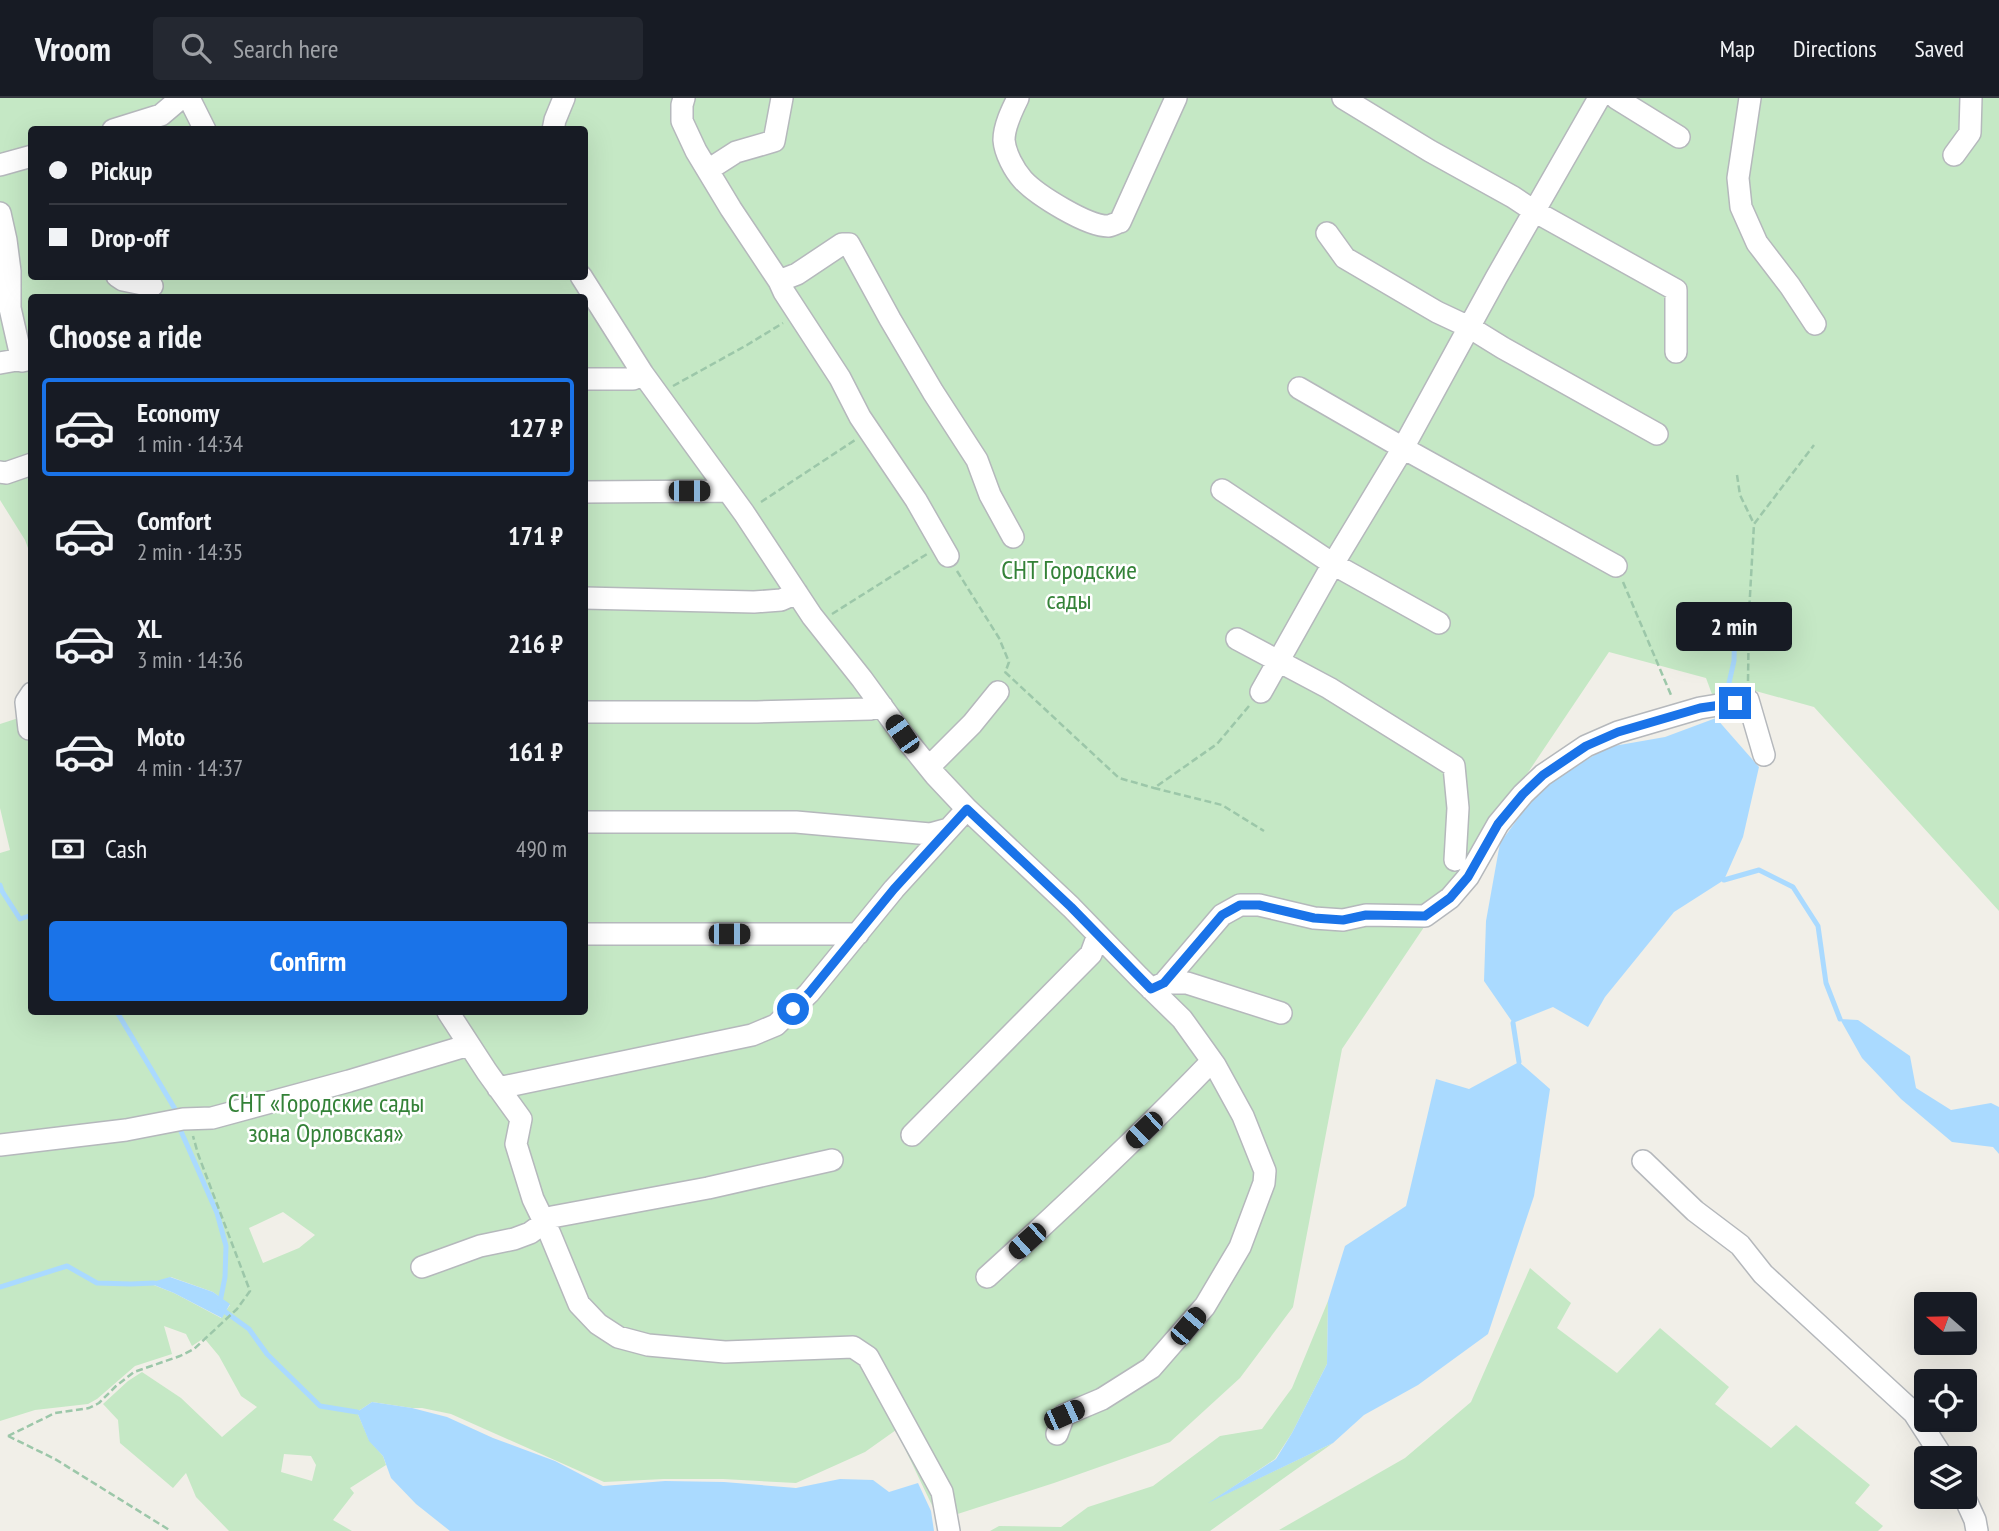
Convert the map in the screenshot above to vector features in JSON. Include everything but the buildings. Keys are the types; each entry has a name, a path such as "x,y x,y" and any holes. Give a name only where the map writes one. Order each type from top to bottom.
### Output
{"street":[{"path":"126,126 161,115 181,98"},
{"path":"189,98 203,126"},
{"path":"554,126 564,98"},
{"path":"684,98 682,121 696,151 945,550"},
{"path":"708,170 736,152 774,141 782,98"},
{"path":"1018,98 1010,114 1004,139 1009,158 1022,179 1052,202 1089,223 1110,226 1120,222 1176,98"},
{"path":"1343,98 1534,211 1676,290 1676,352"},
{"path":"1261,692 1333,564 1403,448 1599,98"},
{"path":"1616,98 1679,137"},
{"path":"1750,98 1738,178 1741,208 1757,243 1815,324"},
{"path":"1954,155 1970,133 1971,98"},
{"path":"0,165 28,157"},
{"path":"0,213 10,271 10,308 27,360 0,363"},
{"path":"1327,233 1345,258 1657,433"},
{"path":"779,281 797,274 842,244 849,244 933,392 978,460 990,495 1013,537"},
{"path":"123,280 153,287"},
{"path":"584,280 643,374 744,513 817,623 929,768 967,809 1098,935 1158,986 1212,1061 1243,1116 1265,1171 1264,1183 1240,1247 1205,1306 1151,1368 1101,1399 1064,1415 1057,1434"},
{"path":"588,379 633,379 643,374"},
{"path":"1299,388 1616,566"},
{"path":"0,472 28,465"},
{"path":"1222,490 1333,564 1439,623"},
{"path":"588,492 727,491"},
{"path":"588,598 754,602 781,600 797,593"},
{"path":"1237,639 1329,688 1454,766 1458,808 1455,860"},
{"path":"929,768 999,692"},
{"path":"28,699 28,720"},
{"path":"1158,986 1222,915 1240,905 1259,905 1314,918 1343,920 1366,915 1425,916 1450,898 1468,877 1498,824 1523,794 1543,775 1586,746 1618,732 1700,708 1748,700 1764,755"},
{"path":"588,712 757,712 870,709 882,706"},
{"path":"498,1088 752,1035 776,1025 809,993 967,809"},
{"path":"588,822 796,822 930,834 948,829"},
{"path":"588,934 858,934"},
{"path":"912,1135 1091,954 1098,935"},
{"path":"1158,986 1187,983 1281,1013"},
{"path":"450,1015 521,1119 516,1144 533,1199 579,1304 598,1324 618,1337 648,1345 725,1352 853,1347 868,1357 942,1492 949,1531"},
{"path":"0,1144 212,1118 469,1045"},
{"path":"987,1277 1176,1100 1212,1061"},
{"path":"422,1267 480,1246 530,1233 552,1217 708,1188 832,1160"},
{"path":"1643,1161 1695,1211 1740,1245 1763,1274 1914,1413 1935,1446"},
{"path":"1970,1509 1977,1531"}],"path":[{"path":"657,393 747,345 798,314"},
{"path":"744,513 869,431"},
{"path":"1755,524 1814,445"},
{"path":"1737,475 1741,495 1755,524 1749,613 1748,700"},
{"path":"817,623 945,550 999,638 1009,662 999,692"},
{"path":"1616,566 1679,715"},
{"path":"1005,671 1119,778 1222,805 1264,831"},
{"path":"1154,788 1217,744 1261,692"},
{"path":"171,1531 55,1459 8,1436 55,1413 89,1408 99,1403 134,1371 194,1349 237,1309 250,1291 198,1154 188,1119"}],"green space":[{"name":"СНТ Городские сады","path":"0,98 1999,98 1999,911 1814,707 1734,685 1732,697 1713,697 1706,678 1609,652 1342,1049 1293,1307 1240,1378 1170,1442 939,1520 896,1430 865,1452 796,1483 723,1479 604,1482 451,1414 372,1402 357,1412 369,1440 383,1456 386,1465 350,1488 354,1493 333,1520 352,1531 229,1531 196,1497 186,1473 173,1488 120,1443 118,1420 103,1404 142,1372 181,1398 222,1437 257,1407 241,1396 219,1356 204,1338 192,1346 186,1334 164,1326 172,1354 135,1366 97,1399 88,1404 35,1410 0,1421 0,853 10,850 0,808 0,724 28,715 28,1015 588,1015 588,294 28,294 28,548 0,500","holes":["283,1212 315,1235 299,1248 263,1263 249,1228","171,1277 213,1292 230,1305 221,1318 151,1284","284,1454 311,1456 316,1465 312,1481 281,1472"]},
{"path":"1530,1268 1571,1303 1557,1328 1617,1373 1660,1328 1729,1387 1715,1404 1771,1448 1796,1425 1870,1485 1855,1503 1883,1526 1878,1531 1279,1530 1405,1458 1471,1402"},
{"path":"1328,1301 1327,1364 1292,1433 1275,1459 1215,1499 1333,1443 1210,1531 990,1531 999,1526 1061,1527 1088,1507 1153,1486 1220,1436 1262,1429 1292,1388"}],"water":[{"path":"1716,718 1759,767 1743,837 1724,880 1674,912 1605,997 1588,1027 1553,1007 1513,1023 1484,981 1486,921 1500,843 1541,787 1608,747 1665,737"},
{"path":"1840,1019 1858,1020 1910,1056 1916,1088 1951,1110 1991,1103 1999,1107 1999,1154 1993,1147 1952,1142 1901,1099 1862,1058"},
{"path":"1519,1062 1550,1089 1534,1196 1488,1334 1418,1385 1364,1415 1333,1443 1208,1503 1276,1459 1292,1433 1327,1364 1328,1301 1345,1246 1406,1206 1436,1079 1469,1089"},
{"path":"170,1277 213,1292 230,1304 222,1318 149,1283"},
{"path":"372,1402 447,1417 555,1461 603,1486 665,1481 724,1482 796,1488 840,1479 873,1480 889,1492 918,1483 931,1511 934,1531 450,1531 416,1504 391,1478 383,1456 369,1441 357,1412"}],"waterway":[{"path":"1726,696 1734,661 1735,609"},
{"path":"1724,880 1759,870 1793,887 1818,926 1826,983 1840,1019"},
{"path":"0,885 20,919 28,916"},
{"path":"119,1015 178,1114"},
{"path":"1513,1023 1519,1062"},
{"path":"181,1125 180,1129 217,1213 226,1246 225,1277 220,1302"},
{"path":"0,1287 67,1266 97,1283 154,1283"},
{"path":"220,1308 249,1329 267,1354 320,1406 357,1412"}],"route":[{"path":"793,1009 894,889 967,809 1071,907 1151,989 1164,983 1222,915 1240,905 1259,905 1314,918 1343,920 1366,915 1425,916 1450,898 1468,877 1498,824 1543,775 1586,746 1618,732 1700,708 1735,703"}],"park label":[{"name":"СНТ «Городские сады зона Орловская»","path":"326,1117"}]}
